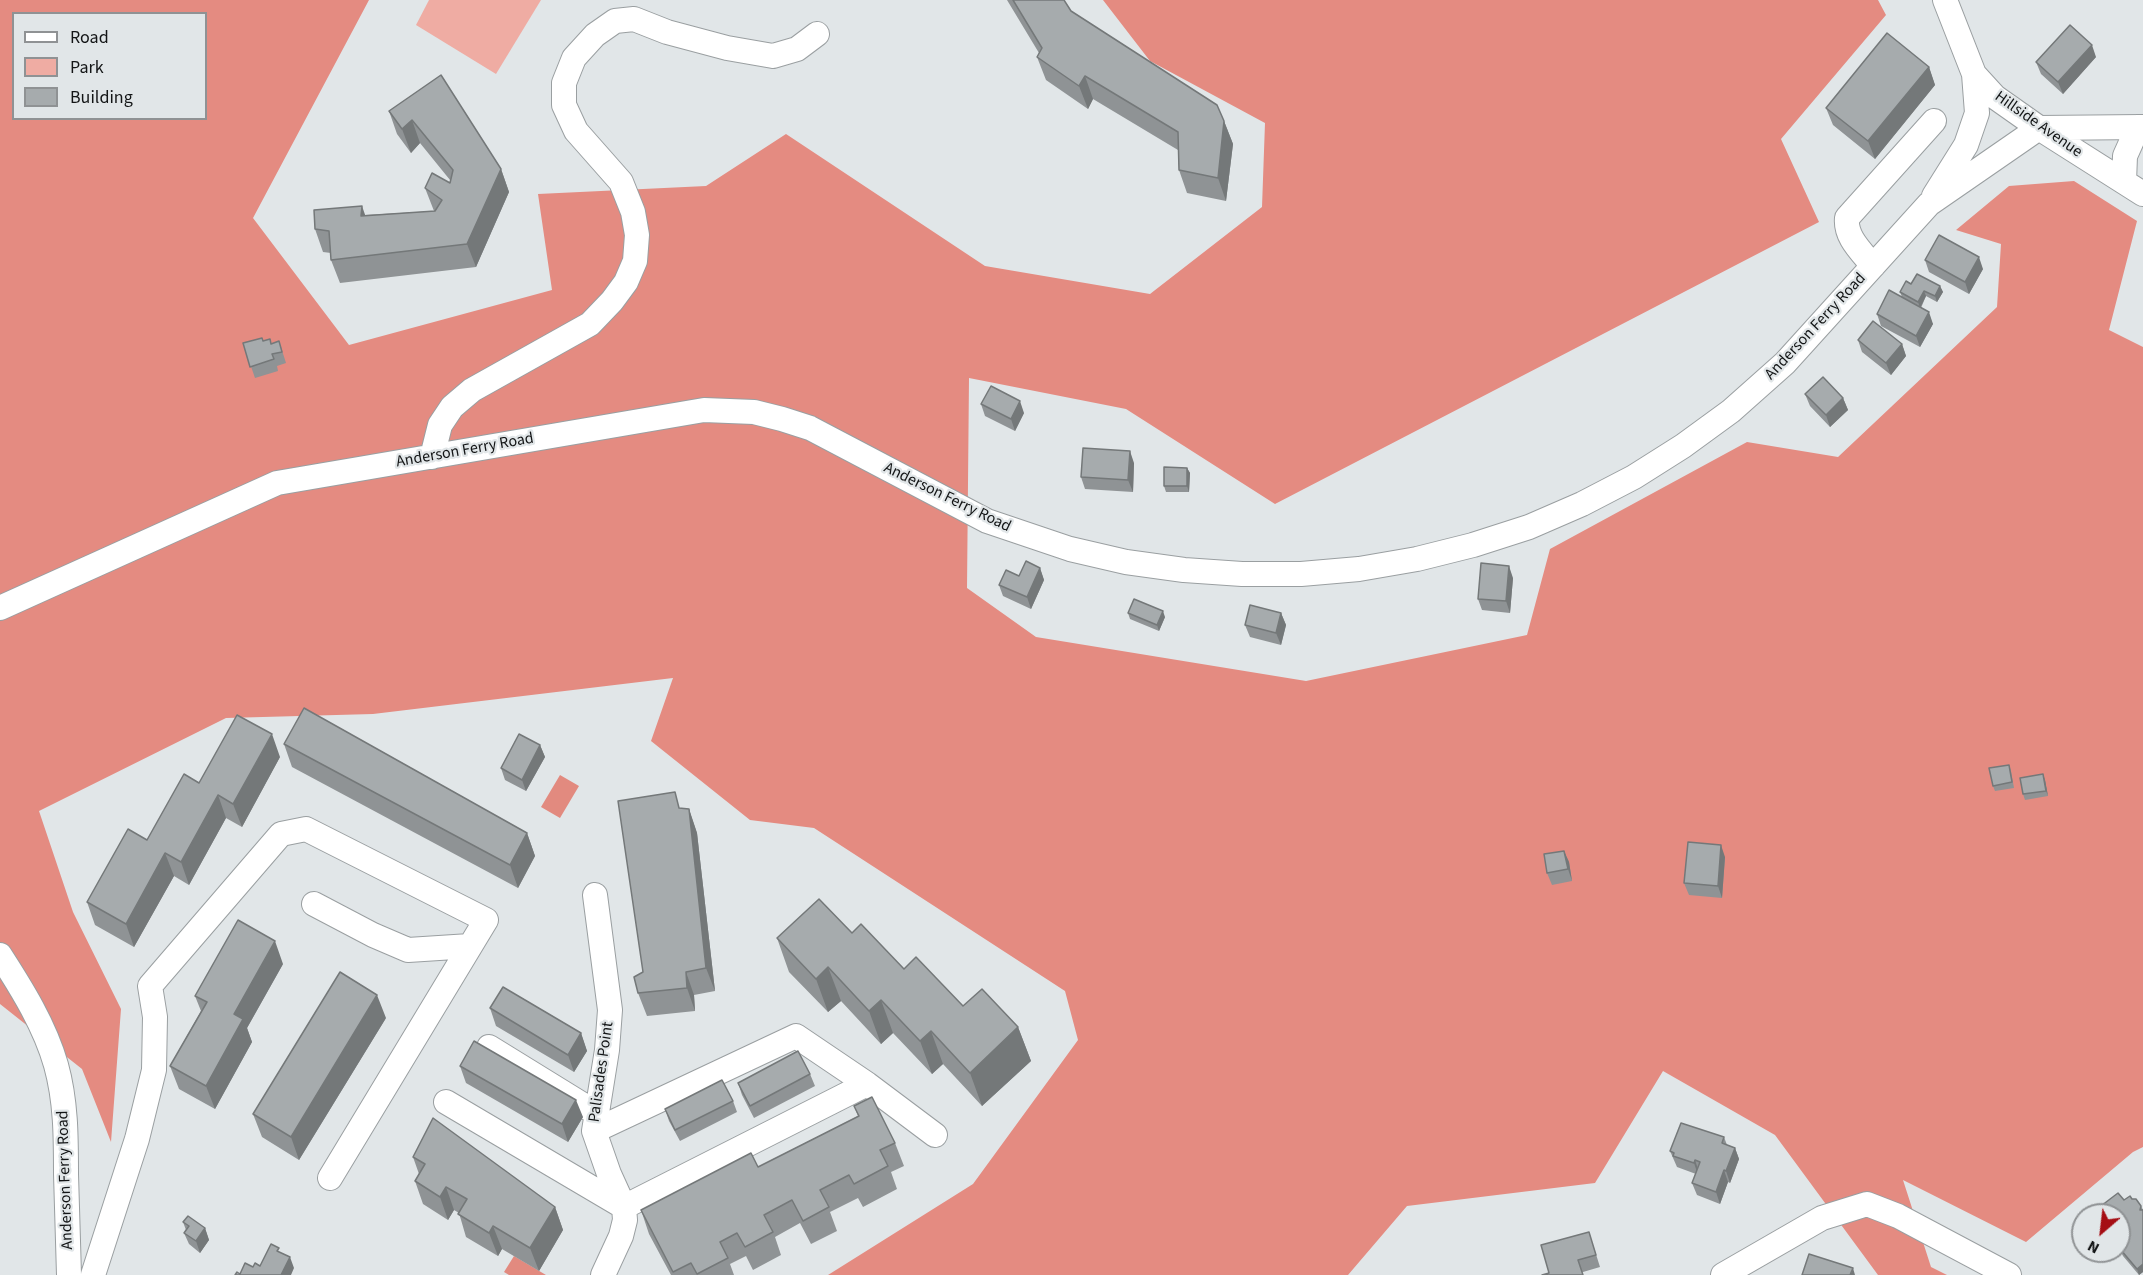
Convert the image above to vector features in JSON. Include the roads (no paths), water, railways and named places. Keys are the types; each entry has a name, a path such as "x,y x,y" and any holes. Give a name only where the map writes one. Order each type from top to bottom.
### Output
{"street":[{"name":"Hillside Avenue","path":"1945,0 1974,74 1995,97 2039,128 2134,188"},
{"path":"432,456 440,425 452,407 472,390 590,324 626,282 635,261 637,236 633,212 621,182 606,162 576,131 564,105 564,82 574,58 594,35 615,21 634,19 667,32 727,48 773,56 797,49 816,34"},
{"path":"1929,204 1966,145 1977,113 1974,74"},
{"path":"1873,266 1852,240 1846,227 1847,218 1934,121"},
{"path":"2039,128 2140,128 2125,156 2134,188"},
{"name":"Anderson Ferry Road","path":"0,608 277,483 704,410 753,412 782,418 810,428 987,521 1070,549 1126,562 1184,570 1242,574 1301,574 1359,569 1416,559 1473,545 1529,527 1582,504 1634,477 1683,446 1731,411 1785,363 1929,204 2039,128"},
{"path":"93,1275 137,1138 154,1070 155,1017 150,986 281,834 306,829 486,920 330,1178"},
{"name":"Palisades Point","path":"595,895 610,1010 607,1050 595,1122 609,1174 624,1207"},
{"path":"314,904 373,935 408,950 470,946"},
{"name":"Anderson Ferry Road","path":"0,955 22,990 45,1035 56,1064 67,1140 69,1275"},
{"path":"489,1047 595,1122 796,1036 867,1084 935,1135"},
{"path":"624,1207 867,1084"},
{"path":"446,1102 624,1207"},
{"path":"1723,1275 1822,1218 1866,1204 1898,1216 2009,1275"},
{"path":"603,1275 621,1236 625,1220 624,1207"}]}
